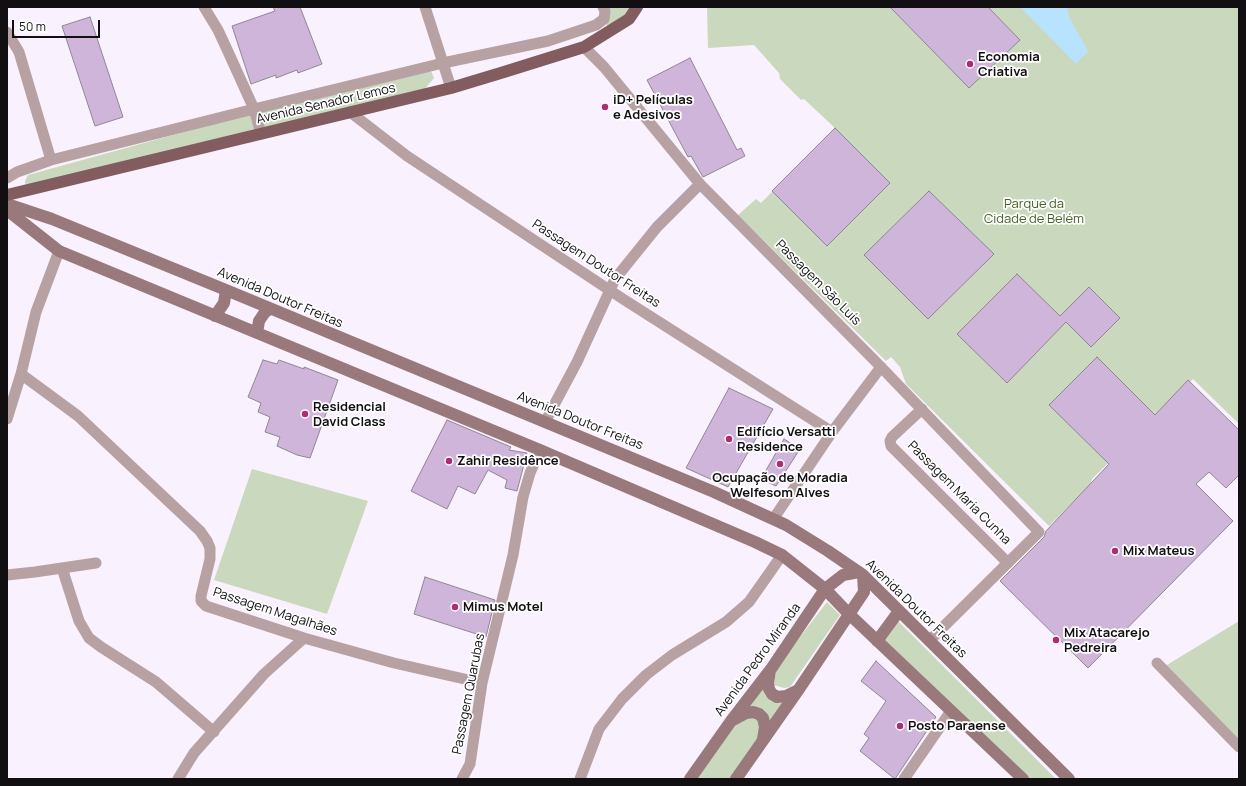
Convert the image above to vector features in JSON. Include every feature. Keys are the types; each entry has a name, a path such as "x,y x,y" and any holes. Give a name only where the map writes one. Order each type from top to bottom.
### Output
{"main road":[{"name":"Avenida Senador Lemos","path":"7,195 451,88 584,46 629,19 637,7"},
{"name":"Avenida Doutor Freitas","path":"7,204 52,219 226,290 774,518 828,551 861,574 1069,779"},
{"path":"7,210 59,251 540,450 782,555 825,589 877,641 1023,779"},
{"path":"215,316 224,304 226,290"},
{"path":"257,333 259,321 265,312 270,309"},
{"path":"736,779 864,592 861,574"},
{"name":"Avenida Pedro Miranda","path":"690,779 731,721 771,669 825,589 843,575 861,574"},
{"path":"877,641 899,611"},
{"path":"771,669 768,682 769,689 772,694 777,696 786,696 799,689"},
{"path":"731,721 746,713 753,712 759,714 763,718 765,726 762,743"}],"street":[{"path":"204,7 218,30 254,109 261,134"},
{"path":"424,7 451,88"},
{"name":"Avenida Senador Lemos","path":"7,178 17,172 51,160 443,63 548,41 596,25 604,19 605,11 603,7"},
{"path":"7,32 19,52 51,160"},
{"name":"Passagem São Luís","path":"584,46 700,184 881,367 1040,532 1008,563"},
{"name":"Passagem Doutor Freitas","path":"350,112 407,156 610,290 832,432"},
{"path":"546,422 577,362 616,279 657,227 700,184"},
{"path":"7,420 21,374 36,312 59,251"},
{"path":"774,518 832,432 881,367"},
{"name":"Passagem Magalhães","path":"21,374 78,416 200,531 208,541 210,548 210,559 201,596 201,601 206,606 304,638 394,663 482,683"},
{"name":"Passagem Maria Cunha","path":"922,409 892,437 890,441 892,446 1008,563"},
{"name":"Passagem Quarubas","path":"462,779 470,764 482,683 513,555 523,497 530,473 540,450"},
{"path":"580,779 600,729 622,699 646,675 672,655 726,622 749,602 782,555"},
{"path":"7,575 96,563"},
{"path":"929,641 1008,563"},
{"path":"62,568 79,620 89,638 156,682 214,732"},
{"path":"178,779 194,753 264,674 304,638"},
{"path":"1157,663 1239,747"},
{"path":"904,779 951,711"}],"green space":[{"path":"603,7 637,7 610,32 604,19"},
{"name":"Parque da Cidade de Belém","path":"707,7 1239,7 1239,424 1193,379 1092,479 1090,485 1049,526 906,384 900,367 891,357 886,361 738,215 756,199 761,203 835,128 804,99 801,100 780,79 779,73 754,45 708,48"},
{"path":"431,71 434,78 424,90 26,187 25,181 28,175 231,119"},
{"path":"252,469 368,501 327,614 214,580"},
{"path":"827,602 840,615 790,687 784,688 774,685 776,668"},
{"path":"898,621 1056,779 1028,779 881,640"},
{"path":"1239,621 1239,745 1162,668"},
{"path":"765,680 765,689 788,699 768,727 745,710"},
{"path":"746,717 754,717 759,720 760,735 731,779 697,779 736,723"}],"water":[{"path":"1020,7 1067,7 1069,17 1088,51 1076,64"}],"building":[{"path":"273,7 300,7 322,64 298,73 297,70 276,78 276,75 251,84 232,26 275,11"},
{"name":"Economia Criativa","path":"890,7 988,7 1020,40 969,88"},
{"path":"90,17 123,117 95,126 62,26"},
{"path":"690,58 737,150 741,148 745,156 703,177 691,156 688,157 647,80"},
{"path":"835,128 890,183 827,246 772,191"},
{"path":"929,191 994,254 928,319 864,255"},
{"path":"1017,274 1060,316 1089,287 1120,318 1091,347 1066,322 1007,383 957,334"},
{"name":"Mix Mateus","path":"1097,357 1155,415 1188,380 1239,430 1239,475 1226,488 1209,472 1196,484 1233,521 1088,668 1000,581 1044,537 1046,531 1109,464 1049,405"},
{"path":"263,360 277,364 279,360 304,369 304,367 338,380 310,458 297,455 277,446 280,437 265,432 270,417 258,412 261,403 248,397"},
{"name":"Edifício Versatti Residence","path":"729,388 773,409 728,487 686,468"},
{"name":"Zahir Residênce","path":"447,420 511,447 509,450 527,453 517,491 505,488 507,480 488,470 475,494 458,486 447,509 411,491"},
{"name":"Ocupação de Moradia Welfesom Alves","path":"784,439 800,449 776,486 761,479"},
{"name":"Mimus Motel","path":"425,577 495,600 486,637 414,614"},
{"name":"Posto Paraense","path":"876,661 936,717 895,779 860,751 869,738 864,734 886,701 861,681"}],"place":[{"name":"Economia Criativa","path":"970,64"},
{"name":"iD+ Películas e Adesivos","path":"605,107"},
{"name":"Residencial David Class","path":"305,414"},
{"name":"Edifício Versatti Residence","path":"729,439"},
{"name":"Zahir Residênce","path":"449,461"},
{"name":"Ocupação de Moradia Welfesom Alves","path":"780,464"},
{"name":"Mix Mateus","path":"1115,551"},
{"name":"Mimus Motel","path":"455,607"},
{"name":"Mix Atacarejo Pedreira","path":"1056,640"},
{"name":"Posto Paraense","path":"900,726"}]}
